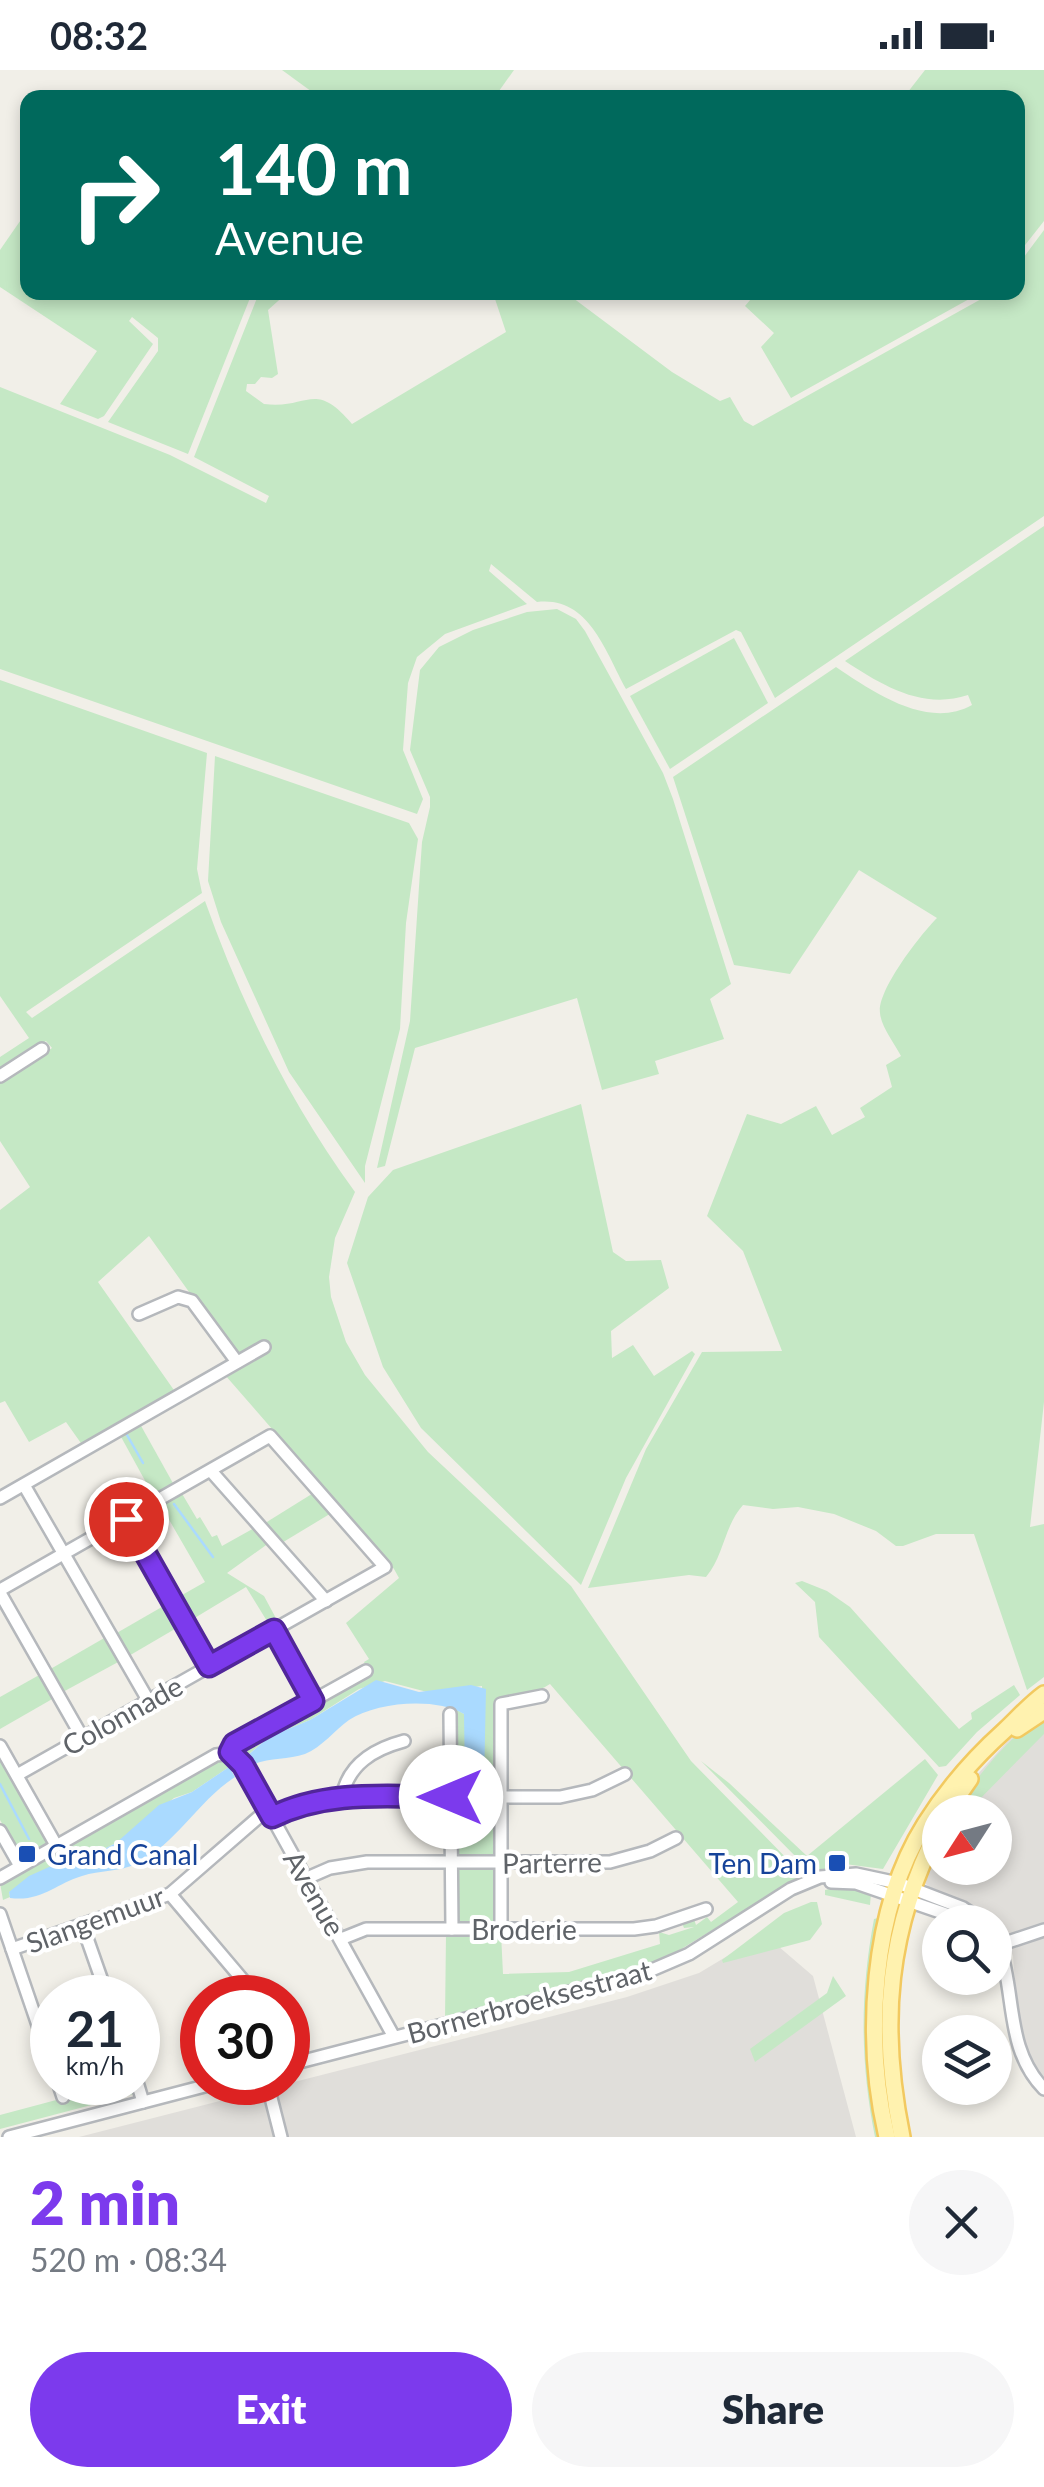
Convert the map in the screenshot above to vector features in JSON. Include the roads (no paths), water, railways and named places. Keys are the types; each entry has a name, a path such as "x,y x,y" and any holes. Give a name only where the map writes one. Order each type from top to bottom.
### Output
{"main road":[{"path":"887,2137 874,2035 877,1987 918,1835 972,1761 1044,1694"},
{"path":"960,1795 994,1749 1044,1711"},
{"path":"902,2137 890,2068 888,2021 903,1892 922,1858"}],"street":[{"path":"0,1076 42,1050"},
{"path":"139,1314 185,1297 237,1362"},
{"path":"0,1498 264,1347"},
{"name":"Colonnade","path":"16,1775 385,1567 270,1436 211,1471"},
{"path":"82,1737 0,1591 63,1552 211,1471 326,1601"},
{"path":"24,1485 148,1700"},
{"path":"126,1519 209,1666"},
{"path":"274,1630 313,1701"},
{"path":"0,1878 210,1758 230,1752 234,1744 366,1671"},
{"path":"501,1929 501,1704 542,1696"},
{"path":"450,1714 452,1929"},
{"path":"342,1796 344,1783 356,1766 382,1747 404,1742"},
{"path":"0,1746 56,1845"},
{"name":"Avenue","path":"230,1752 237,1756 270,1813 394,2037"},
{"path":"270,1813 342,1796 560,1797 592,1790 625,1774"},
{"name":"Slangemuur","path":"12,1949 170,1894 270,1813"},
{"path":"0,1831 20,1866"},
{"name":"Parterre","path":"306,1878 330,1868 367,1862 610,1862 650,1851 676,1838"},
{"name":"Bornerbroeksestraat","path":"310,2059 647,1972 688,1954 791,1889 820,1877 856,1874 903,1892"},
{"path":"903,1892 932,1905"},
{"path":"903,1892 953,1905"},
{"path":"170,1894 239,1975"},
{"name":"Broderie","path":"342,1939 366,1929 634,1929 656,1926 706,1908"},
{"path":"0,1914 30,2002"},
{"path":"82,1924 100,1975"},
{"path":"1012,1938 1044,1930"},
{"path":"1010,1995 1016,2043 1024,2064 1044,2090"},
{"path":"9,2137 132,2105"},
{"path":"274,2105 282,2137"}],"water":[{"path":"376,1680 419,1692 471,1685 486,1689 484,1785 468,1785 465,1780 464,1714 438,1705 406,1704 375,1709 349,1720 305,1754 252,1765 247,1756 269,1737 310,1720"},
{"path":"229,1767 235,1777 150,1856 130,1867 72,1879 40,1895 10,1898 9,1892 29,1876 85,1851 116,1843 159,1805 192,1792"}],"waterway":[{"path":"127,1435 143,1463"},
{"path":"174,1504 213,1557"},
{"path":"0,1784 29,1839"}],"place":[{"name":"Grand Canal","path":"27,1854"},
{"name":"Ten Dam","path":"837,1863"}]}
